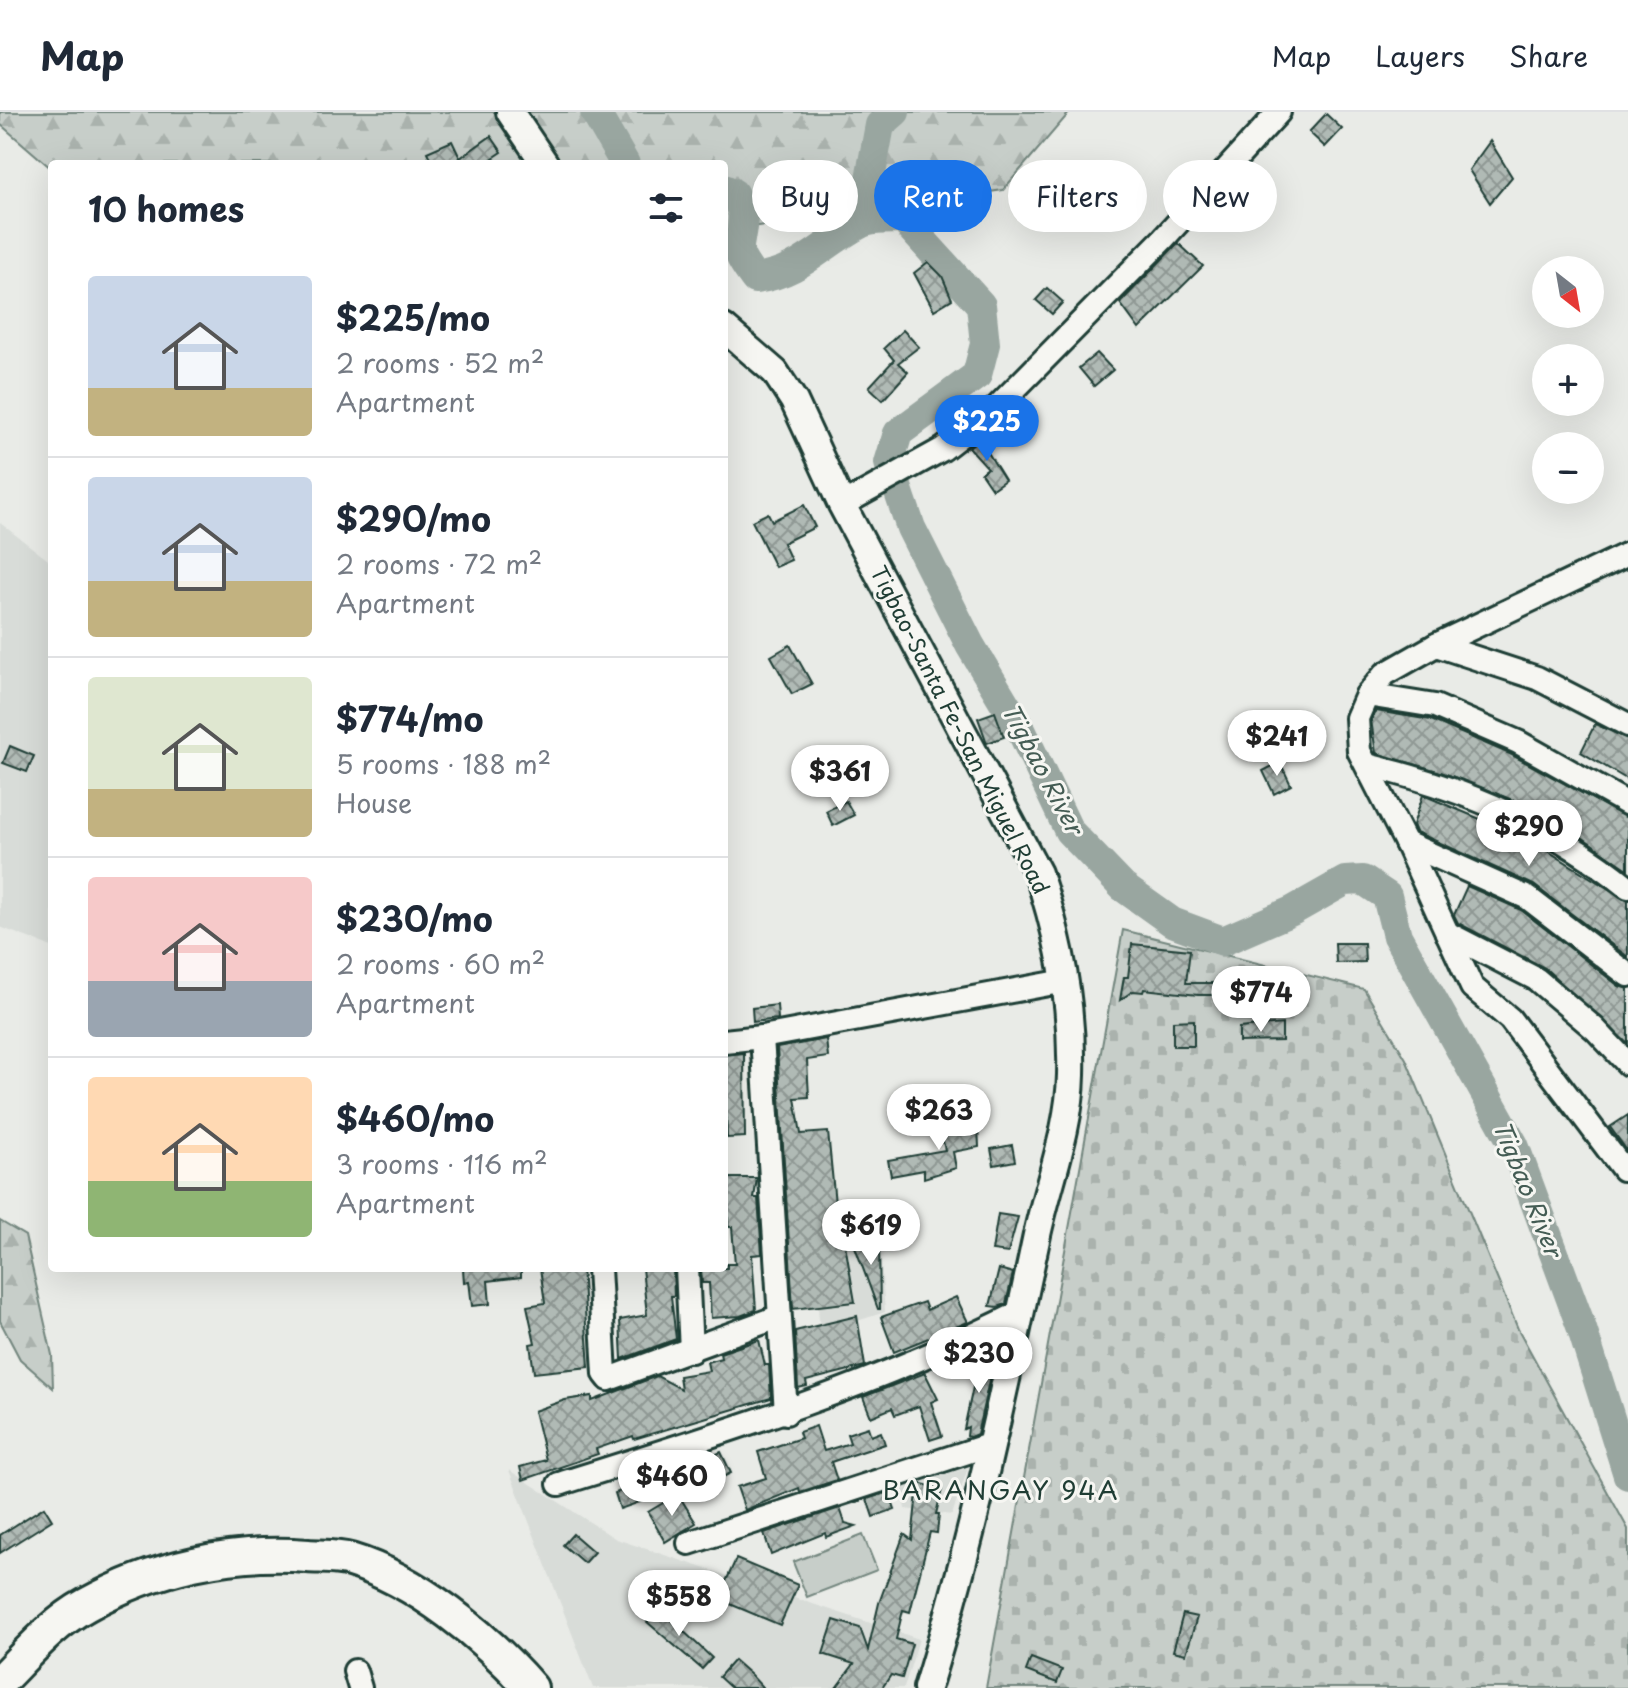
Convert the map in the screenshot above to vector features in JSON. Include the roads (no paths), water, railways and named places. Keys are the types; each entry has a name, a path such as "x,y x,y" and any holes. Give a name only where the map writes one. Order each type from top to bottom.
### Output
{"highway":[{"path":"0,1681 41,1639 84,1605 166,1571 258,1553 349,1560 391,1580 478,1633 531,1688"}],"main road":[{"path":"510,112 542,160"},
{"name":"Tigbao-Santa Fe-San Miguel Road","path":"728,331 775,372 851,500 1038,873 1057,930 1065,981 1071,1077 1021,1312 927,1688"}],"street":[{"path":"851,500 943,449 995,409 1091,313 1279,112"},
{"path":"1628,554 1436,645 1385,674 1367,695 1357,718 1359,751 1406,843 1472,987 1510,1019 1623,1169 1628,1168"},
{"path":"1436,645 1537,678 1628,725"},
{"path":"1367,695 1435,706 1518,742 1628,804"},
{"path":"1367,765 1427,779 1507,814 1565,842 1628,887"},
{"path":"1406,843 1528,898 1628,975"},
{"path":"1447,933 1536,979 1595,1029 1628,1064"},
{"path":"728,1041 1065,981"},
{"path":"762,1037 786,1413"},
{"path":"599,1272 606,1377 613,1380 778,1317"},
{"path":"687,1272 691,1351"},
{"path":"559,1484 786,1413 975,1335 1021,1312"},
{"path":"689,1543 989,1445"}],"waterway":[{"name":"Tigbao River","path":"595,112 623,160"},
{"path":"862,222 880,125 895,112"},
{"name":"Tigbao River","path":"728,191 733,193 742,211 739,249 742,260 755,279 798,265 864,222 903,219 981,305 985,344 977,375 898,433 889,463 911,528 970,645 1022,732 1069,831 1123,887 1172,922 1223,941 1292,911 1345,881 1363,880 1387,896 1397,936 1514,1145 1581,1326 1628,1475"}],"district":[{"name":"BARANGAY 94A","path":"1001,1491"}]}
